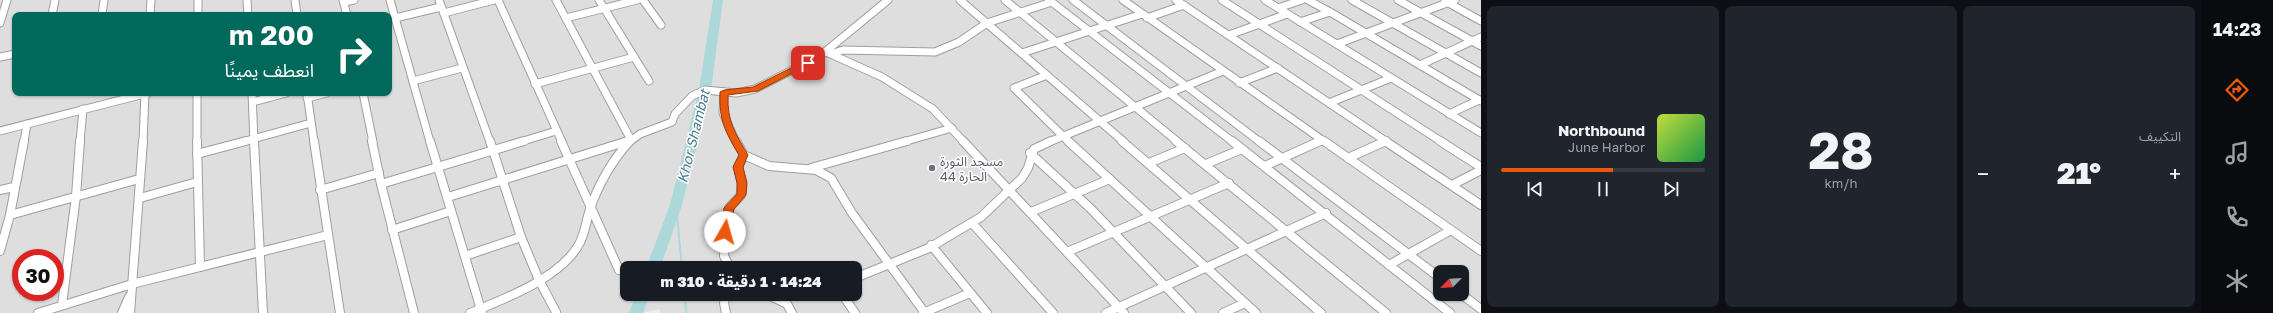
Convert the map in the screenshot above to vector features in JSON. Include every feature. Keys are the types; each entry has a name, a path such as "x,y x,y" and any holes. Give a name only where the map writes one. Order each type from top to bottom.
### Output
{"street":[{"path":"1,19 7,0"},
{"path":"53,12 55,0"},
{"path":"102,12 104,0"},
{"path":"150,12 151,0"},
{"path":"198,0 198,12"},
{"path":"247,0 248,12"},
{"path":"295,0 297,12"},
{"path":"346,12 344,1 354,0"},
{"path":"390,0 481,311"},
{"path":"395,18 441,7 494,0"},
{"path":"498,0 619,270"},
{"path":"556,0 631,140"},
{"path":"598,0 649,81"},
{"path":"566,18 637,0"},
{"path":"643,0 661,25"},
{"path":"828,53 888,0"},
{"path":"960,0 1321,313"},
{"path":"1005,0 1386,313"},
{"path":"1123,0 1481,251"},
{"path":"1176,0 1481,205"},
{"path":"1222,0 1481,169 1452,185"},
{"path":"1265,0 1481,134"},
{"path":"1278,8 1302,0"},
{"path":"1308,0 1480,101"},
{"path":"1352,0 1481,73"},
{"path":"1398,0 1481,46"},
{"path":"1337,44 1420,12 1444,1 1455,0"},
{"path":"448,197 631,140 646,130 672,122 675,114 692,96 705,90 724,92 755,89 828,53 843,50 935,52 959,42 986,23 1053,3 1074,1 1284,158 1433,273"},
{"path":"1444,1 1481,21"},
{"path":"1053,3 1168,93 1326,213 1388,265 1450,313"},
{"path":"1022,53 1089,31 1184,5"},
{"path":"441,7 492,151 504,180 521,237 539,280 556,312"},
{"path":"1300,22 1330,12"},
{"path":"1229,36 1287,14"},
{"path":"1420,65 1481,37"},
{"path":"828,53 882,77 933,109 1031,212 1121,310"},
{"path":"0,57 12,55"},
{"path":"535,84 634,57"},
{"path":"413,81 462,68"},
{"path":"1239,82 1278,68"},
{"path":"862,275 890,264 974,224 1009,190 1027,169 1030,153 1037,147 1099,120 1223,71"},
{"path":"1047,75 1014,88 1062,136 1110,178 1256,313"},
{"path":"1329,102 1391,78"},
{"path":"724,92 723,113 731,133 744,155 770,166 808,169 824,173 831,178 852,213 924,313 970,293"},
{"path":"0,131 134,96"},
{"path":"130,313 140,198 139,179 146,96"},
{"path":"197,96 197,182 200,267"},
{"path":"307,96 320,190 340,313"},
{"path":"364,96 381,184 414,313"},
{"path":"253,97 263,313"},
{"path":"1450,114 1480,101"},
{"path":"62,305 76,196 83,109"},
{"path":"197,154 310,123"},
{"path":"0,250 10,215 14,187 27,124"},
{"path":"808,169 952,128"},
{"path":"381,184 556,131"},
{"path":"470,313 481,311 539,280 568,260 578,246 590,206 612,167 631,140"},
{"path":"1265,166 1322,140"},
{"path":"1348,158 1386,141"},
{"path":"1149,163 1185,148"},
{"path":"1206,164 1242,148"},
{"path":"1030,153 1090,208 1112,233 1191,313"},
{"path":"726,261 724,256 726,220 729,208 741,195 742,183 738,167 744,155"},
{"path":"320,190 379,173"},
{"path":"1031,212 1110,178"},
{"path":"10,215 139,179"},
{"path":"140,198 197,182"},
{"path":"1067,252 1229,183"},
{"path":"0,190 14,187"},
{"path":"392,230 451,211"},
{"path":"1106,313 1121,310 1164,287 1326,213"},
{"path":"974,224 1053,313"},
{"path":"1388,265 1451,230"},
{"path":"38,313 200,267 261,253 328,235"},
{"path":"465,256 521,237"},
{"path":"931,245 987,313"},
{"path":"122,313 132,287"},
{"path":"1469,300 1481,309"},
{"path":"724,301 726,313"},
{"path":"781,301 787,304 792,313"},
{"path":"847,301 855,313"},
{"path":"1223,313 1245,303"}],"shaded area":[{"path":"0,0 1481,0 1481,313 661,313 659,309 642,313 0,313"}],"waterway":[{"name":"Khor Shambat","path":"656,261 676,205 705,90 718,0"},
{"path":"676,205 681,261"},
{"name":"Khor Shambat","path":"636,313 640,301"},
{"path":"685,301 686,313"}],"place":[{"name":"مسجد الثورة الحارة 44","path":"932,168"}],"route":[{"path":"725,232 727,212 741,195 742,183 738,173 738,167 744,155 731,133 723,113 724,92 736,93 755,89 808,63"}]}
